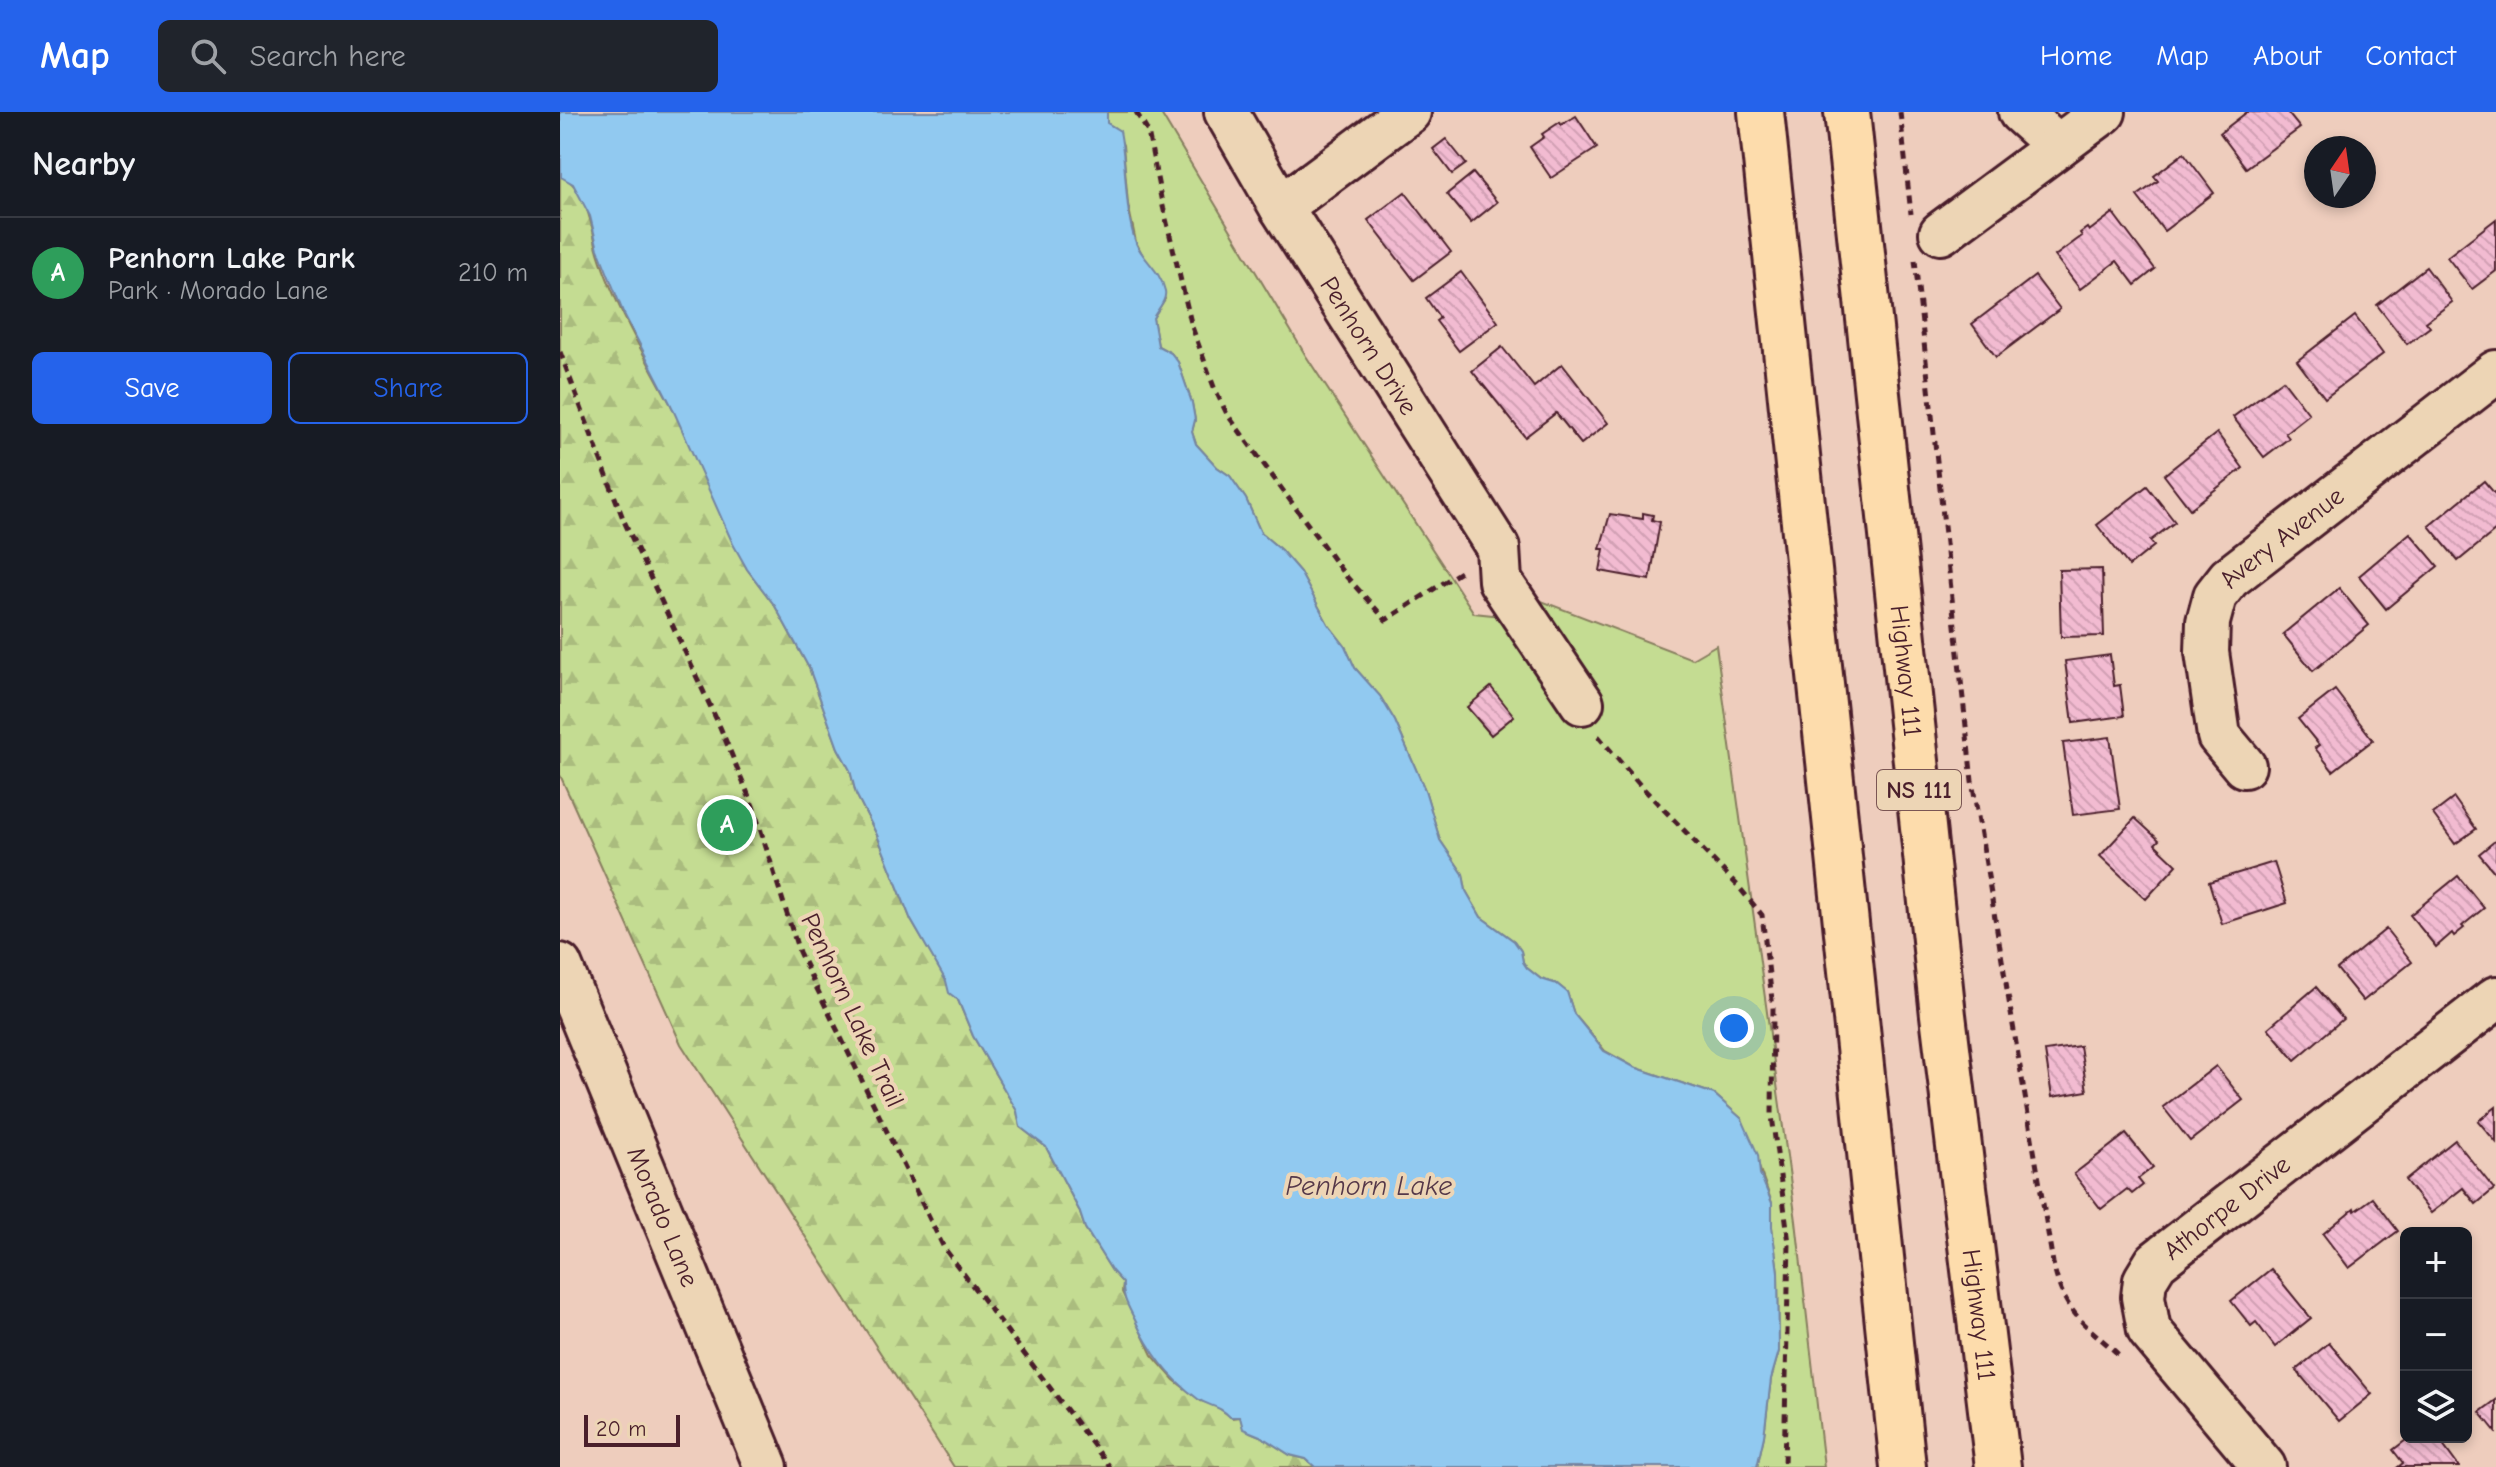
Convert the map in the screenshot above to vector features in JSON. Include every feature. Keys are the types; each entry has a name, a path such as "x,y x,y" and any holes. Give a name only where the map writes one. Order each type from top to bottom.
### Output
{"highway":[{"path":"1761,112 1903,1467"},
{"name":"Highway 111","path":"1847,112 1943,1015 1998,1467"}],"street":[{"name":"Penhorn Drive","path":"1226,112 1582,703"},
{"path":"1281,207 1409,112"},
{"path":"2020,112 2058,146"},
{"path":"1922,233 2058,146 2104,112"},
{"name":"Avery Avenue","path":"2244,766 2219,736 2207,652 2208,622 2215,596 2229,578 2496,372"},
{"name":"Morado Lane","path":"560,965 766,1467"},
{"name":"Athorpe Drive","path":"2264,1467 2149,1330 2143,1297 2145,1280 2156,1262 2496,998"}],"path":[{"path":"1136,112 1148,132 1192,327 1214,387 1227,414 1344,574 1386,620 1499,564"},
{"path":"1900,112 1922,233 1972,781 2059,1290 2070,1310 2138,1372 2165,1350"},
{"name":"Penhorn Lake Trail","path":"560,352 624,521 720,727 753,806 799,952 944,1248 1110,1467"},
{"path":"1582,703 1597,734 1640,785 1762,915 1773,1008 1772,1116 1789,1243 1784,1467"}],"green space":[{"path":"1107,112 1160,112 1306,356 1474,613 1502,616 1539,600 1692,659 1716,645 1796,1221 1824,1467 1757,1467 1771,1379 1779,1351 1778,1272 1772,1203 1742,1119 1714,1094 1634,1067 1605,1051 1574,1014 1567,992 1527,968 1514,941 1481,917 1466,891 1463,874 1440,840 1425,790 1395,721 1380,696 1355,668 1300,572 1261,533 1246,499 1230,476 1196,444 1192,432 1195,420 1192,403 1178,362 1171,353 1158,346 1153,318 1165,299 1136,242 1128,204 1123,145 1115,128 1107,123"},
{"path":"560,173 581,197 610,285 679,419 728,532 747,569 775,606 809,668 838,748 850,770 856,794 877,835 911,920 1017,1111 1020,1127 1046,1147 1079,1210 1085,1228 1123,1283 1122,1292 1152,1355 1174,1380 1201,1401 1215,1405 1232,1418 1240,1417 1250,1432 1290,1455 1306,1459 1315,1467 954,1467 681,1044 560,775"}],"water":[{"name":"Penhorn Lake","path":"560,112 1107,112 1107,123 1120,131 1129,217 1136,243 1160,277 1165,291 1153,318 1158,346 1171,353 1178,362 1192,403 1195,420 1192,432 1196,444 1230,476 1246,499 1261,533 1300,572 1355,668 1380,696 1395,721 1425,790 1440,840 1463,874 1466,891 1481,917 1514,941 1527,968 1567,992 1574,1014 1604,1051 1634,1067 1714,1094 1742,1119 1758,1155 1760,1174 1772,1203 1778,1272 1779,1351 1771,1379 1757,1467 1315,1467 1306,1459 1290,1455 1243,1429 1240,1417 1230,1417 1198,1399 1169,1373 1140,1330 1126,1301 1123,1283 1085,1228 1079,1210 1046,1147 1020,1127 1017,1111 911,920 877,835 856,794 850,770 838,748 809,668 775,606 747,569 733,544 671,405 623,312 598,249 590,216 573,184 561,177"}],"building":[{"path":"2247,112 2287,112 2300,128 2246,168 2220,133"},
{"path":"1576,116 1597,148 1551,178 1530,147 1544,137 1542,134"},
{"path":"1446,139 1466,164 1452,174 1433,149"},
{"path":"2184,153 2214,193 2164,231 2137,196 2158,181 2154,176"},
{"path":"1473,173 1497,202 1471,223 1447,194"},
{"path":"1405,192 1451,252 1414,280 1368,220"},
{"path":"2113,213 2155,269 2135,285 2117,261 2080,289 2055,256 2082,236 2080,233 2087,228 2089,231"},
{"path":"2496,219 2496,271 2472,289 2447,257"},
{"path":"2426,267 2452,302 2426,322 2430,327 2407,344 2377,305"},
{"path":"1461,272 1498,322 1459,351 1436,321 1440,318 1426,298"},
{"path":"2035,276 2060,309 1996,357 1972,324"},
{"path":"2355,316 2383,354 2325,398 2297,361"},
{"path":"1502,347 1534,387 1562,364 1608,423 1581,444 1556,413 1525,437 1472,371"},
{"path":"2283,380 2309,414 2285,433 2289,438 2264,457 2233,417"},
{"path":"2217,433 2243,468 2190,509 2164,475"},
{"path":"2484,481 2496,495 2496,530 2458,561 2429,526"},
{"path":"2147,486 2175,522 2150,541 2154,546 2129,566 2097,525"},
{"path":"1643,513 1653,515 1652,520 1660,522 1650,580 1600,571 1604,549 1600,549 1610,514 1643,519"},
{"path":"2410,533 2438,566 2386,609 2359,576"},
{"path":"2102,569 2104,636 2061,637 2059,570"},
{"path":"2339,588 2369,625 2313,671 2283,634"},
{"path":"2110,655 2114,686 2120,685 2124,716 2073,723 2065,661"},
{"path":"1491,687 1514,716 1491,735 1467,707"},
{"path":"2335,690 2373,740 2333,771 2315,748 2319,745 2298,719"},
{"path":"2110,737 2120,809 2073,815 2063,743"},
{"path":"2454,798 2476,829 2455,844 2433,814"},
{"path":"2135,818 2159,840 2155,844 2177,865 2146,899 2100,856"},
{"path":"2496,840 2496,874 2479,854"},
{"path":"2274,862 2287,903 2222,924 2209,882"},
{"path":"2458,876 2484,908 2462,926 2464,928 2454,936 2452,933 2436,947 2410,915"},
{"path":"2386,929 2412,962 2363,1001 2337,969"},
{"path":"2316,987 2343,1019 2295,1060 2268,1028"},
{"path":"2080,1046 2087,1091 2052,1097 2045,1051"},
{"path":"2216,1066 2243,1100 2190,1141 2163,1107"},
{"path":"2496,1107 2496,1142 2478,1121"},
{"path":"2126,1134 2153,1167 2138,1179 2143,1185 2132,1194 2127,1189 2101,1209 2074,1174"},
{"path":"2455,1140 2494,1189 2476,1204 2463,1188 2431,1213 2405,1180"},
{"path":"2373,1198 2398,1231 2349,1268 2323,1234 2354,1208 2355,1211"},
{"path":"2271,1269 2311,1318 2275,1347 2256,1322 2251,1326 2231,1301"},
{"path":"2329,1343 2372,1394 2339,1421 2296,1370"},
{"path":"2496,1400 2496,1432 2480,1412"},
{"path":"2402,1443 2441,1443 2459,1467 2398,1467 2403,1463 2393,1450"}],"place":[{"name":"Penhorn Lake Park","path":"727,825"}]}
